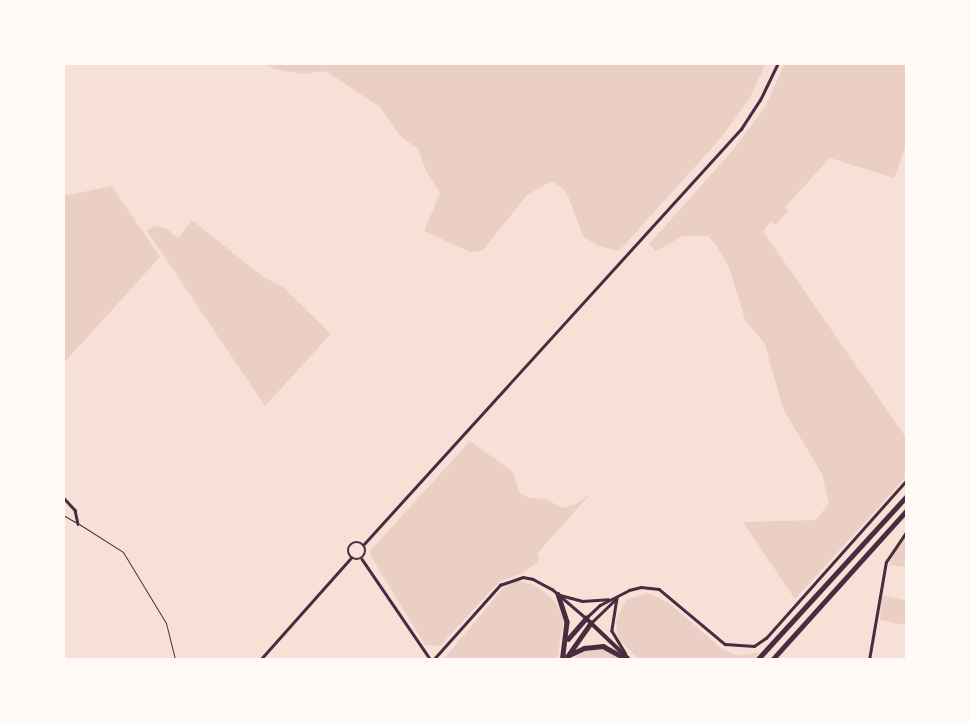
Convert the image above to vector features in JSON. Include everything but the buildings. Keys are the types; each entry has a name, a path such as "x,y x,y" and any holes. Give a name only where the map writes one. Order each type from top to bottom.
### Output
{"highway":[{"path":"757,660 907,496"},
{"path":"772,660 907,510"},
{"path":"558,594 567,622 565,659"},
{"path":"566,643 586,618"},
{"path":"565,659 591,623"},
{"path":"565,659 584,648 597,646 609,648 629,659"}],"street":[{"path":"364,544 741,129 778,63"},
{"path":"586,618 600,605 618,596 641,587 659,589 725,644 754,646 765,638 907,480"},
{"path":"63,497 75,510 78,524"},
{"path":"869,660 887,562 907,531"},
{"path":"351,558 348,552 350,545 357,542 364,544"},
{"path":"362,559 366,552 364,544"},
{"path":"351,558 362,559"},
{"path":"260,660 351,558"},
{"path":"362,559 432,660 507,581 514,578 533,579 558,594 629,659"},
{"path":"558,594 591,601 618,596"},
{"path":"591,623 618,596"},
{"path":"618,596 612,631 629,659"}],"lane":[{"path":"63,516 123,552 166,623 175,660"}],"shaded area":[{"path":"264,63 766,63 750,98 720,139 619,251 598,246 583,236 566,191 552,181 527,195 482,251 470,252 424,231 440,193 426,171 419,150 400,136 380,107 326,71 303,74 274,69"},
{"path":"785,63 907,63 907,143 894,178 830,158 785,207 788,211 775,225 771,221 763,231 907,439 907,476 795,599 743,522 816,520 829,503 822,474 783,409 765,344 745,320 729,267 716,245 708,236 683,236 656,251 649,244 733,150 765,107"},
{"path":"112,186 160,257 63,364 63,196"},
{"path":"192,220 262,276 283,287 331,334 265,406 147,231 154,226 166,228 178,238"},
{"path":"470,441 513,472 520,493 530,498 546,499 562,508 576,504 591,493 537,554 540,557 537,562 524,572 499,582 440,646 425,645 370,555 371,550"},
{"path":"907,535 907,567 889,565 896,547"},
{"path":"518,581 535,585 555,601 564,618 557,660 443,660 503,588"},
{"path":"647,593 668,602 722,649 738,656 760,652 752,660 640,660 623,644 617,634 616,620 626,600"},
{"path":"907,593 905,625 880,620 881,595 905,600"},
{"path":"607,649 623,660 572,660 583,651"}]}
